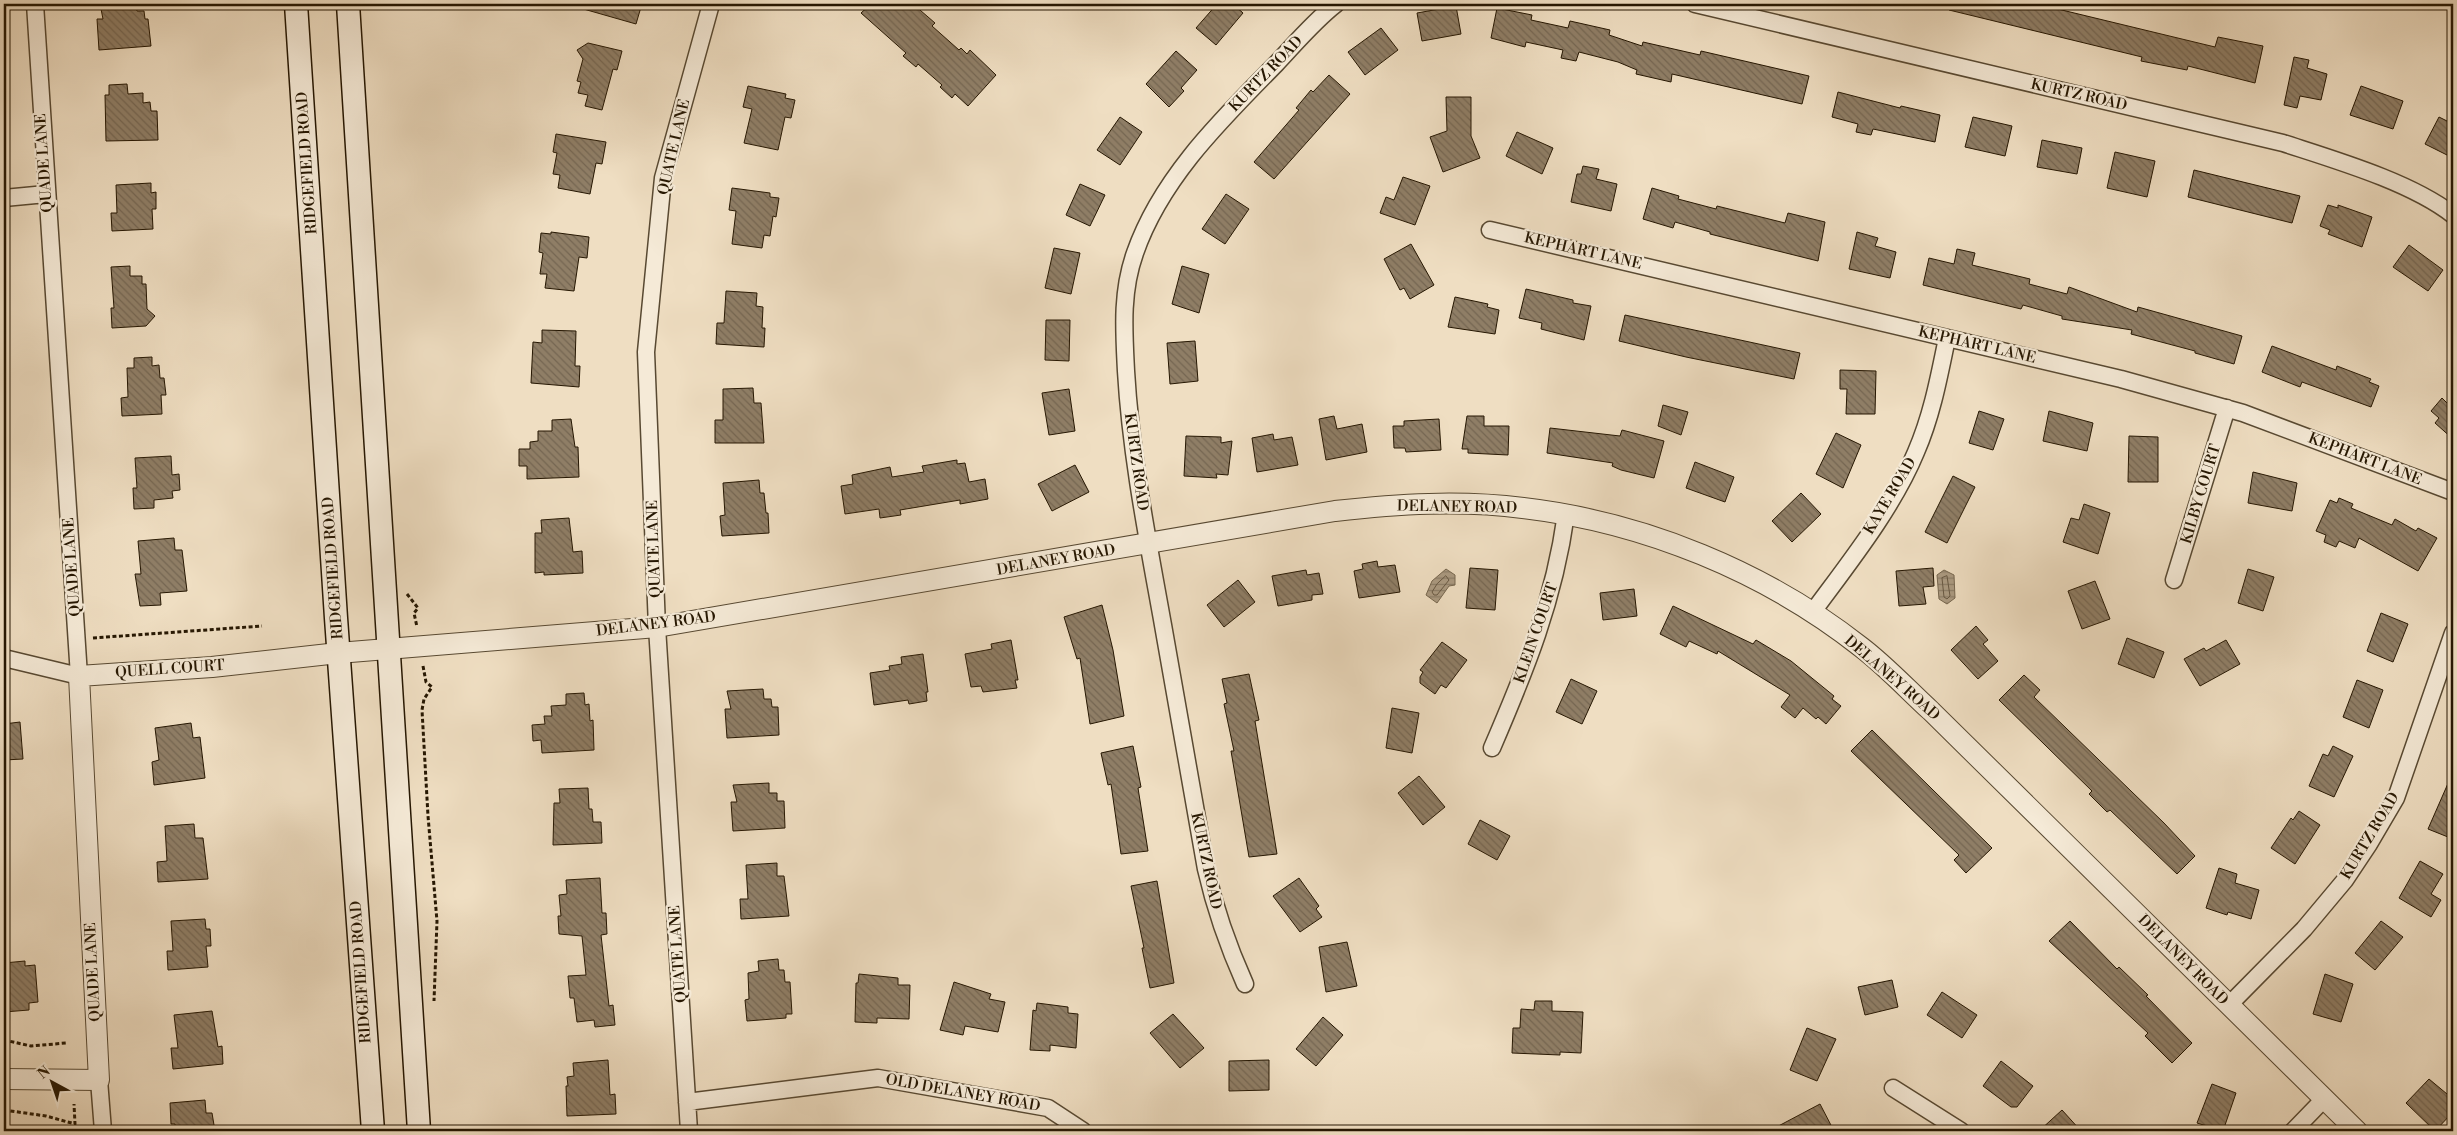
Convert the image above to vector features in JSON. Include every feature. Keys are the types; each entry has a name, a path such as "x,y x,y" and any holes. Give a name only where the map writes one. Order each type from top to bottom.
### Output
{"main road":[{"name":"RIDGEFIELD ROAD","path":"296,4 338,653 373,1131"},
{"path":"348,4 419,1131"}],"street":[{"name":"QUADE LANE","path":"34,4 79,676 102,1131"},
{"name":"QUATE LANE","path":"689,1131 657,627 646,352 663,178 711,4"},
{"name":"KURTZ ROAD","path":"1245,984 1227,945 1206,869 1138,484 1128,401 1123,318 1126,286 1134,255 1146,225 1168,188 1197,148 1223,117 1336,4"},
{"name":"KURTZ ROAD","path":"1695,4 2283,143 2344,162 2414,192 2453,215"},
{"path":"4,198 46,194"},
{"name":"KEPHART LANE","path":"1490,230 2121,379 2228,408 2453,492"},
{"name":"KAYE ROAD","path":"1812,613 1888,504 1916,454 1935,395 1947,338"},
{"name":"KILBY COURT","path":"2174,580 2228,408"},
{"name":"DELANEY ROAD","path":"338,653 657,627 1148,545 1335,511 1383,506 1478,504 1566,514 1617,526 1711,559 1764,584 1812,613 1862,647 1931,710 2357,1131"},
{"name":"KLEIN COURT","path":"1492,748 1522,677 1549,602 1560,558 1566,514"},
{"name":"KURTZ ROAD","path":"2229,1005 2304,929 2345,880 2369,844 2396,798 2453,632"},
{"name":"QUELL COURT","path":"4,658 79,676 212,667 338,653"},
{"name":"OLD DELANEY ROAD","path":"687,1102 878,1078 1048,1108 1083,1131"},
{"path":"4,1080 99,1080"},
{"path":"1893,1088 1961,1131"},
{"path":"2293,1131 2324,1099"}],"path":[{"path":"414,613 418,608"},
{"path":"92,638 262,626"},
{"path":"426,682 432,687 424,699 422,710 437,921 434,1002"},
{"path":"4,1040 31,1046 66,1043"},
{"path":"4,1110 46,1116 75,1124 74,1104"}],"water":[{"path":"1446,569 1455,575 1455,585 1449,586 1437,603 1426,595 1432,581"},
{"path":"1944,570 1954,575 1955,598 1947,604 1939,599 1937,575"}],"building":[{"path":"100,4 136,4 137,11 144,11 145,19 148,19 151,46 99,50 97,19 103,19"},
{"path":"581,4 632,4 641,7 636,24 580,8"},
{"path":"871,4 913,4 935,23 932,26 959,50 961,48 967,54 970,50 996,75 968,106 955,94 952,98 940,87 942,85 918,64 916,67 903,56 906,53 861,13"},
{"path":"1217,4 1233,4 1243,13 1216,45 1196,28"},
{"path":"1949,4 2037,4 2215,47 2218,37 2263,46 2255,83 2188,66 2187,70 2141,61 2142,57 1949,10"},
{"path":"1456,6 1461,34 1422,41 1417,13"},
{"path":"1497,8 1532,15 1531,20 1568,28 1570,21 1610,30 1609,35 1642,46 1643,42 1700,55 1701,51 1809,76 1802,104 1672,74 1671,82 1636,74 1637,70 1618,62 1579,52 1576,61 1561,58 1563,50 1526,42 1525,47 1491,38"},
{"path":"1381,28 1398,50 1365,75 1348,52"},
{"path":"588,43 622,51 617,70 613,69 602,110 585,106 588,95 578,93 581,82 577,81 583,59 577,50"},
{"path":"1176,51 1197,70 1181,88 1184,91 1169,107 1146,84"},
{"path":"2294,57 2309,60 2307,68 2327,74 2321,100 2300,96 2297,108 2284,105"},
{"path":"1329,75 1350,94 1274,179 1254,162 1299,110 1296,108 1311,90 1313,92"},
{"path":"127,84 128,94 143,93 143,103 150,102 151,111 157,111 158,140 106,141 105,95 109,95 109,85"},
{"path":"748,86 786,94 785,98 795,100 791,118 785,117 778,150 744,143 752,109 743,107"},
{"path":"2361,86 2403,101 2393,129 2350,115"},
{"path":"1838,92 1900,108 1901,106 1940,115 1935,142 1873,129 1871,135 1856,132 1858,124 1832,117"},
{"path":"1446,97 1471,97 1471,136 1480,158 1443,172 1430,137 1447,131"},
{"path":"1120,117 1142,132 1120,165 1097,150"},
{"path":"1973,117 2012,126 2005,156 1965,147"},
{"path":"2439,117 2453,124 2453,158 2425,144"},
{"path":"1517,132 1553,148 1542,174 1506,156"},
{"path":"556,134 606,142 602,164 596,163 590,194 558,188 560,175 553,174 557,153 553,152"},
{"path":"2042,140 2082,148 2077,174 2037,167"},
{"path":"2115,152 2155,161 2147,197 2107,188"},
{"path":"1583,166 1599,169 1596,179 1617,184 1611,211 1571,202 1577,174 1581,174"},
{"path":"2194,170 2300,196 2292,223 2188,197"},
{"path":"1403,177 1430,186 1415,225 1380,213 1386,197 1394,200"},
{"path":"151,183 151,193 156,192 156,209 152,209 153,229 112,231 111,213 117,213 116,185"},
{"path":"1080,184 1105,195 1090,226 1066,215"},
{"path":"732,188 770,193 770,197 779,198 776,217 773,216 770,236 764,235 762,248 732,244 736,211 729,210"},
{"path":"1652,188 1679,196 1678,199 1716,209 1717,206 1785,223 1788,213 1825,222 1818,261 1710,234 1710,232 1675,222 1673,228 1643,219"},
{"path":"1226,194 1249,209 1225,244 1202,229"},
{"path":"2328,205 2338,208 2338,205 2372,217 2362,247 2328,234 2330,230 2320,226"},
{"path":"551,232 589,237 587,258 579,257 574,291 545,288 547,274 540,274 543,253 539,252 541,233 551,234"},
{"path":"1857,232 1878,238 1875,246 1896,252 1890,278 1849,269"},
{"path":"1411,244 1434,285 1410,299 1404,288 1400,290 1384,259"},
{"path":"2409,245 2443,270 2428,291 2393,267"},
{"path":"1054,248 1080,253 1071,294 1045,288"},
{"path":"1957,249 1975,253 1972,265 2030,279 2029,284 2067,294 2069,287 2137,312 2138,307 2242,336 2234,364 2195,353 2195,351 2131,334 2132,330 2062,319 2062,316 2023,305 2021,309 1923,285 1929,258 1954,264"},
{"path":"130,266 130,276 142,276 142,284 146,284 147,309 155,316 146,326 112,328 111,308 114,308 111,267"},
{"path":"1182,266 1209,274 1199,313 1172,304"},
{"path":"1526,289 1573,300 1573,303 1591,306 1584,340 1541,329 1542,323 1519,318"},
{"path":"726,291 757,293 756,306 763,307 762,328 765,328 764,347 716,344 717,323 724,323"},
{"path":"1455,297 1488,304 1487,307 1499,310 1495,334 1448,327"},
{"path":"1625,315 1800,353 1794,379 1619,341"},
{"path":"1046,320 1070,320 1069,361 1045,360"},
{"path":"542,330 576,331 575,366 580,366 579,387 531,383 533,342 542,343"},
{"path":"1195,341 1198,381 1170,384 1167,343"},
{"path":"2272,346 2336,370 2337,366 2371,379 2369,382 2379,386 2371,407 2302,382 2300,387 2262,372"},
{"path":"152,357 152,366 159,365 160,378 164,378 166,395 161,395 162,414 122,416 121,398 128,397 127,368 134,368 134,358"},
{"path":"1840,370 1876,371 1875,414 1846,414 1847,389 1840,389"},
{"path":"753,388 754,403 761,403 764,443 715,443 715,420 723,420 723,389"},
{"path":"1069,389 1075,431 1049,435 1042,393"},
{"path":"2442,398 2450,406 2453,402 2453,439 2435,423 2439,418 2431,411"},
{"path":"1663,405 1688,412 1681,435 1658,426"},
{"path":"1979,411 2004,419 1993,450 1969,443"},
{"path":"2049,411 2093,423 2087,451 2043,441"},
{"path":"1334,416 1337,429 1362,424 1367,452 1326,460 1319,419"},
{"path":"1467,416 1484,416 1484,426 1509,426 1508,455 1468,453 1468,449 1462,449"},
{"path":"571,419 575,447 578,447 579,477 527,479 527,466 519,466 519,449 530,449 530,442 538,441 538,431 552,431 552,420"},
{"path":"1439,419 1441,450 1406,452 1405,448 1394,448 1393,426 1404,426 1404,421"},
{"path":"1550,428 1620,436 1622,430 1664,441 1654,478 1621,470 1612,466 1613,463 1547,453"},
{"path":"1836,433 1861,445 1843,488 1816,474"},
{"path":"1273,434 1274,440 1292,437 1298,465 1257,472 1252,438"},
{"path":"1186,436 1221,437 1221,443 1232,441 1228,475 1216,474 1217,478 1184,476"},
{"path":"2129,436 2158,437 2158,482 2128,482"},
{"path":"171,456 172,475 179,474 180,490 172,491 173,498 154,500 154,508 134,509 133,488 137,488 135,458"},
{"path":"957,460 957,464 965,463 969,482 985,479 988,499 960,504 960,500 900,510 901,515 880,518 879,509 845,514 841,486 853,484 852,475 890,467 892,477 924,472 922,466"},
{"path":"1695,462 1734,477 1725,502 1686,488"},
{"path":"1075,465 1089,492 1052,511 1038,484"},
{"path":"2253,472 2297,483 2292,511 2248,503"},
{"path":"1953,476 1975,487 1947,543 1925,532"},
{"path":"759,480 760,493 764,493 766,513 768,513 769,533 722,536 720,516 725,515 723,483"},
{"path":"1801,493 1821,514 1792,542 1772,521"},
{"path":"2339,498 2353,504 2351,508 2392,525 2395,519 2416,531 2418,528 2437,538 2418,571 2359,538 2355,548 2339,541 2336,547 2324,542 2326,535 2316,531 2330,500 2337,503"},
{"path":"2084,504 2110,513 2098,554 2063,542 2071,518 2079,520"},
{"path":"569,518 573,552 582,551 583,573 544,575 544,572 535,573 535,533 542,533 541,520"},
{"path":"174,538 175,550 182,550 187,591 160,593 161,605 140,606 135,574 141,574 138,541"},
{"path":"1377,561 1378,567 1395,565 1400,592 1359,598 1354,571 1363,569 1362,564"},
{"path":"1470,568 1498,570 1495,610 1466,608"},
{"path":"1933,568 1934,586 1923,587 1926,604 1899,606 1896,571"},
{"path":"2248,569 2274,577 2263,611 2238,603"},
{"path":"1306,570 1307,575 1319,573 1323,594 1312,595 1312,600 1278,606 1272,576"},
{"path":"1238,580 1255,602 1224,627 1207,605"},
{"path":"2095,581 2110,619 2082,629 2068,591"},
{"path":"1634,589 1637,616 1603,620 1600,593"},
{"path":"1102,605 1113,650 1124,716 1090,724 1080,658 1077,659 1064,617"},
{"path":"1673,606 1753,644 1756,640 1791,661 1834,696 1832,699 1841,706 1826,724 1818,717 1816,719 1803,708 1795,718 1781,707 1790,695 1718,651 1717,654 1689,641 1686,647 1660,634"},
{"path":"2381,613 2408,624 2393,662 2367,651"},
{"path":"1976,626 1988,640 1983,644 1998,661 1978,679 1951,650"},
{"path":"2127,638 2164,652 2154,678 2118,664"},
{"path":"1011,640 1018,680 1015,680 1017,688 983,692 981,686 971,687 965,654 992,649 991,644"},
{"path":"2226,640 2240,664 2200,686 2184,659 2204,648 2206,651"},
{"path":"1442,642 1467,660 1446,688 1441,685 1435,694 1420,683 1420,677 1423,672 1420,670"},
{"path":"923,654 928,692 926,692 927,701 909,704 908,700 874,705 870,673 890,670 889,666 902,664 901,657"},
{"path":"1249,674 1259,720 1255,721 1277,854 1249,857 1231,751 1234,751 1224,704 1227,703 1222,679"},
{"path":"2024,675 2040,690 2034,697 2164,823 2195,856 2177,874 2110,810 2107,812 2089,794 2092,791 1999,700"},
{"path":"1571,679 1597,691 1582,724 1556,712"},
{"path":"2357,680 2383,690 2369,728 2343,717"},
{"path":"763,689 764,699 771,699 772,707 778,707 779,735 727,738 725,709 731,709 727,691"},
{"path":"584,693 585,705 589,704 590,721 593,720 594,750 542,753 541,740 533,741 532,725 545,724 544,716 552,716 551,706 566,705 566,694"},
{"path":"1392,708 1419,713 1412,753 1386,748"},
{"path":"20,722 23,759 4,760 4,724"},
{"path":"191,723 193,738 200,737 205,778 154,785 152,762 159,760 155,728"},
{"path":"1872,730 1992,848 1966,873 1954,860 1959,855 1851,751"},
{"path":"1133,746 1141,787 1138,788 1148,851 1121,854 1111,784 1108,785 1101,753"},
{"path":"2333,746 2353,756 2334,797 2309,786 2323,754 2328,756"},
{"path":"2453,772 2453,839 2428,829"},
{"path":"1419,776 1445,807 1423,825 1398,793"},
{"path":"769,783 769,793 777,793 777,801 784,801 785,828 733,831 731,802 737,802 733,785"},
{"path":"588,788 589,809 592,809 593,822 601,822 602,843 553,845 554,803 560,803 559,789"},
{"path":"2299,811 2320,825 2295,864 2271,848 2291,818 2293,820"},
{"path":"1480,820 1510,836 1497,860 1468,844"},
{"path":"194,824 195,838 203,838 208,879 158,882 157,862 167,861 165,826"},
{"path":"2420,861 2443,874 2431,894 2441,900 2431,917 2399,898"},
{"path":"777,863 777,876 784,876 789,916 741,919 740,899 748,899 746,865"},
{"path":"2219,868 2237,874 2235,883 2259,890 2251,919 2228,912 2227,915 2206,908"},
{"path":"600,878 602,913 606,913 607,934 601,935 609,1006 613,1005 615,1025 595,1027 594,1020 577,1022 574,998 570,998 568,976 586,975 582,936 559,934 558,916 561,916 559,895 567,894 566,880"},
{"path":"1299,878 1319,906 1316,909 1322,917 1300,932 1273,896"},
{"path":"1157,881 1174,983 1150,988 1131,886"},
{"path":"205,919 206,929 210,929 211,946 206,946 208,967 168,970 167,951 173,951 171,921"},
{"path":"2070,921 2117,969 2119,967 2148,995 2146,996 2192,1043 2172,1063 2145,1036 2148,1033 2049,941"},
{"path":"2381,921 2403,937 2375,970 2355,953"},
{"path":"1347,942 1357,986 1326,992 1319,947"},
{"path":"778,959 779,970 784,970 785,982 790,982 792,1014 786,1014 786,1018 747,1021 745,1000 749,999 748,973 759,971 758,961"},
{"path":"25,961 25,966 35,965 38,1002 29,1003 29,1010 4,1012 4,963"},
{"path":"859,974 898,978 898,985 910,985 909,1019 877,1018 877,1023 855,1022 856,983 858,983"},
{"path":"2325,974 2353,984 2341,1022 2313,1014"},
{"path":"1892,980 1898,1007 1865,1015 1858,987"},
{"path":"954,982 991,994 989,999 1005,1002 998,1032 965,1026 963,1035 940,1030"},
{"path":"1942,992 1977,1015 1962,1038 1927,1015"},
{"path":"1535,1001 1552,1001 1552,1011 1583,1012 1581,1053 1560,1052 1560,1055 1512,1053 1513,1028 1520,1028 1521,1009 1534,1010"},
{"path":"1037,1003 1068,1007 1068,1013 1078,1014 1076,1048 1050,1045 1050,1051 1030,1050 1033,1010 1036,1011"},
{"path":"212,1011 218,1047 222,1046 223,1064 173,1069 171,1048 178,1048 174,1015"},
{"path":"1173,1014 1204,1048 1180,1068 1150,1033"},
{"path":"1323,1017 1343,1035 1316,1066 1296,1049"},
{"path":"1807,1028 1836,1039 1817,1081 1790,1070"},
{"path":"608,1060 610,1095 615,1094 616,1114 567,1116 567,1077 574,1076 573,1063"},
{"path":"1269,1060 1269,1090 1229,1091 1229,1061"},
{"path":"2001,1061 2033,1086 2017,1107 2011,1107 1983,1086"},
{"path":"2429,1079 2453,1099 2453,1112 2435,1131 2406,1103"},
{"path":"2212,1084 2236,1093 2223,1131 2197,1123"},
{"path":"205,1100 206,1113 212,1113 215,1131 175,1131 175,1124 171,1124 170,1103"},
{"path":"1820,1104 1834,1131 1769,1131"},
{"path":"2062,1110 2081,1131 2039,1131"}]}
